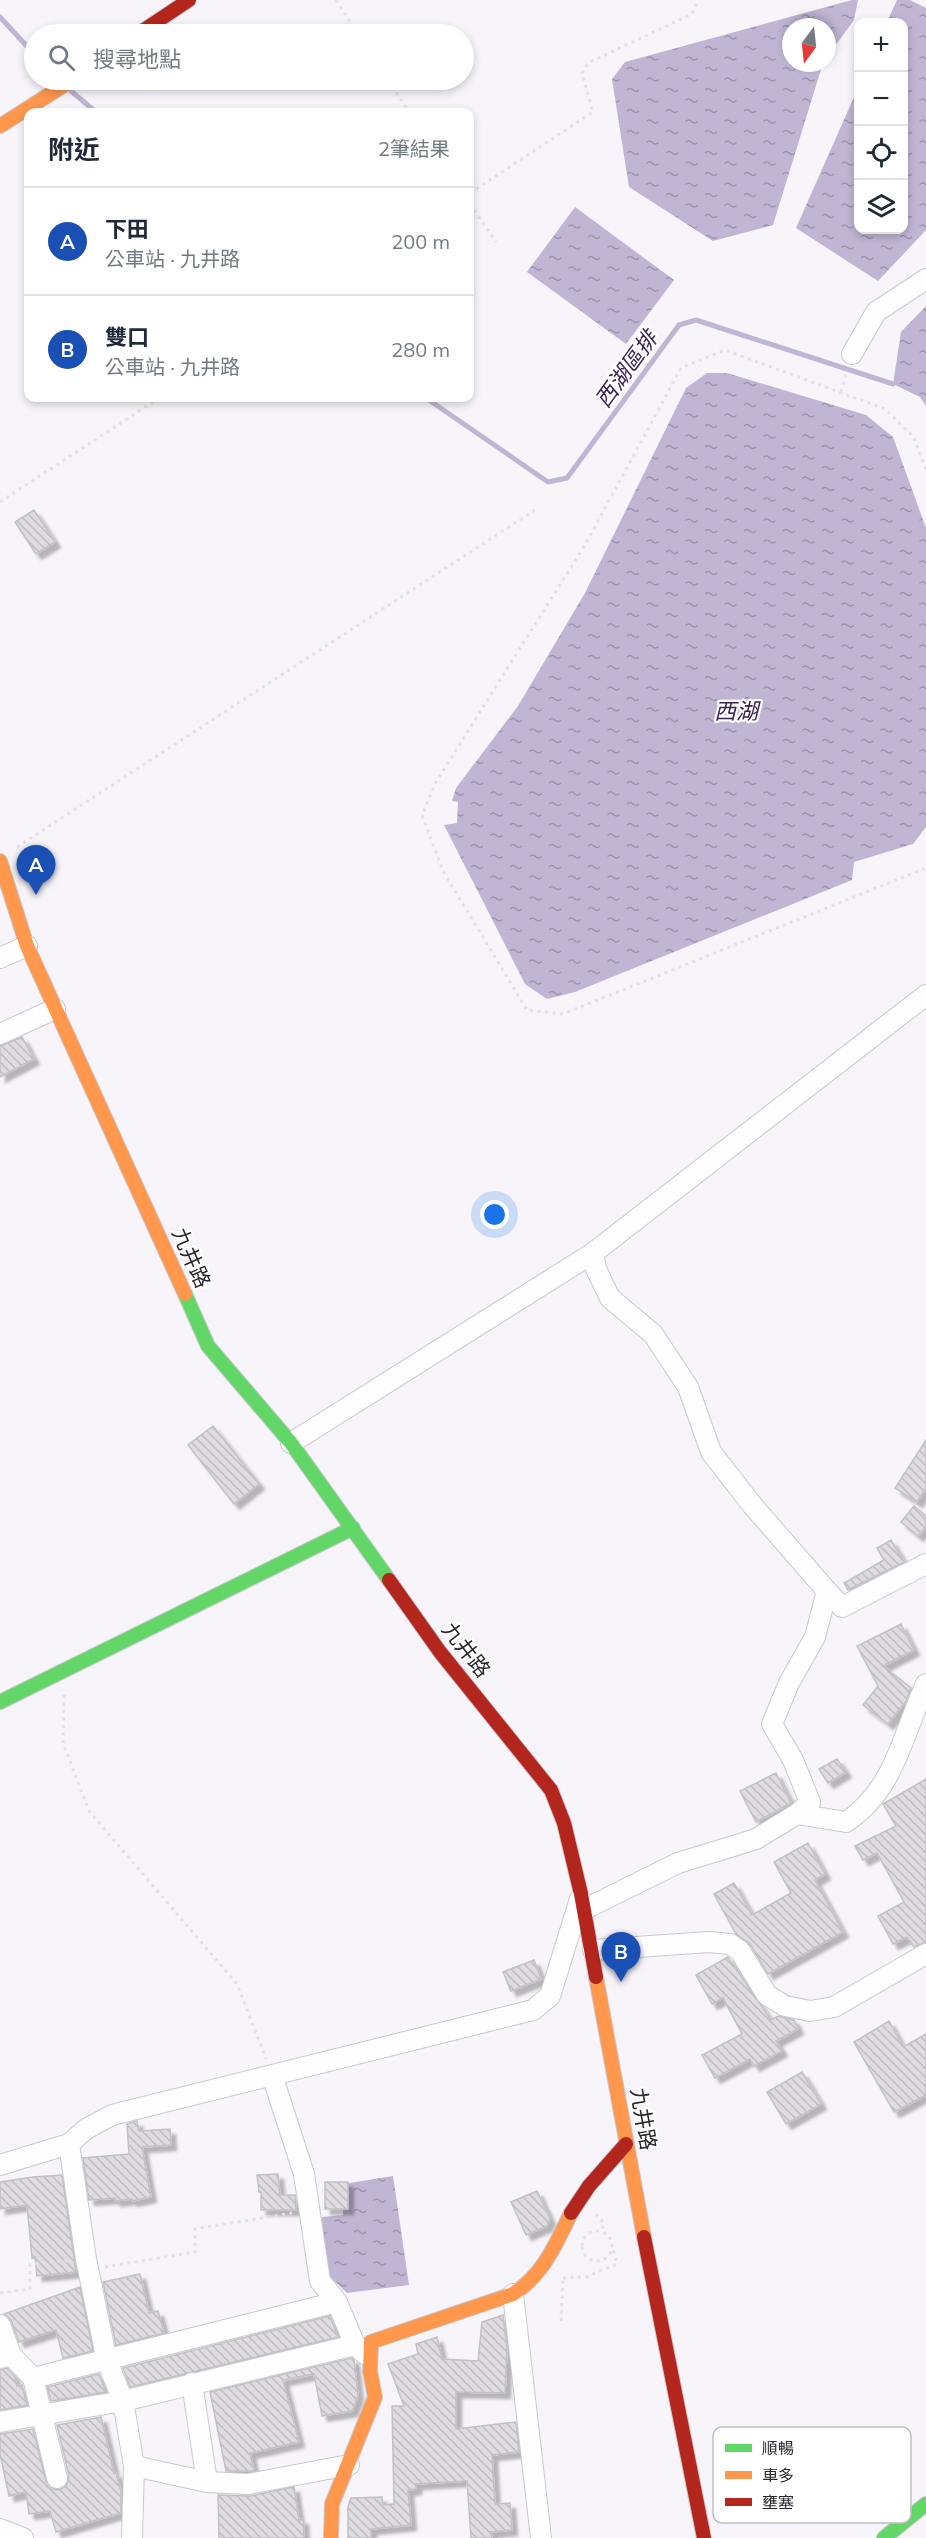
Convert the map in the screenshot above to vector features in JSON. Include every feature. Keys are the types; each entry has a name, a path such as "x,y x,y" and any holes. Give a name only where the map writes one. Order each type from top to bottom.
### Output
{"main road":[{"path":"153,24 189,0"},
{"path":"28,108 56,90"},
{"path":"0,126 24,110"},
{"name":"九井路","path":"5,856 27,946 208,1346 291,1443 440,1652 551,1790 564,1823 593,1950 626,2144 704,2538"},
{"path":"0,1702 353,1528"},
{"path":"331,2538 332,2504 375,2397 362,2351 371,2342 513,2294 528,2286 547,2259 579,2200 626,2144"},
{"path":"911,2516 926,2504"},
{"path":"884,2538 903,2523"}],"street":[{"path":"852,354 876,312 926,279"},
{"path":"0,958 27,946"},
{"path":"291,1443 593,1253 926,995"},
{"path":"0,1034 55,1009"},
{"path":"593,1253 597,1269 610,1298 653,1334 688,1387 711,1452 753,1506 842,1607 926,1564"},
{"path":"0,2164 69,2144 86,2129 112,2115 532,2010 550,1996 583,1902 678,1863 756,1839 797,1814 810,1802 793,1760 772,1724 789,1683 815,1637 827,1591"},
{"path":"797,1814 846,1822 860,1813 890,1775 905,1742 926,1684"},
{"path":"593,1950 709,1942 730,1944 740,1951 767,1995 785,2006 810,2011 834,2007 926,1954"},
{"path":"0,2422 123,2401 192,2383 362,2351 337,2302 320,2282 304,2174 272,2075"},
{"path":"69,2144 86,2259 107,2361 123,2401 134,2466 132,2538"},
{"path":"513,2294 541,2538"},
{"path":"33,2378 337,2302"},
{"path":"0,2325 5,2356 33,2378 57,2478"},
{"path":"192,2383 207,2482"},
{"path":"134,2466 207,2482 248,2484 349,2465"},
{"path":"0,2529 23,2538"}],"path":[{"path":"336,0 352,24"},
{"path":"474,190 594,112 582,73 588,63 692,14 696,0"},
{"path":"395,90 406,108"},
{"path":"474,210 496,242"},
{"path":"926,469 913,436 885,409 725,350 681,368 585,545 436,782 422,815 443,871 527,1010 563,1014 926,868"},
{"path":"841,392 846,376"},
{"path":"0,502 153,402"},
{"path":"5,856 535,510"},
{"path":"64,1670 63,1743 89,1811 237,1984 272,2075"},
{"path":"0,2293 30,2289 30,2264 86,2259 98,2268 195,2252 195,2229 309,2210"},
{"path":"556,2283 563,2278 586,2277 617,2264 612,2246 608,2236 595,2231 586,2236 582,2245 585,2255 594,2260 606,2258 612,2246"},
{"path":"561,2321 563,2278"}],"water":[{"path":"858,0 854,20 836,45 836,18 786,18"},
{"path":"897,0 910,0 926,8 926,230 878,281 796,228 854,97 854,234 908,234 908,18 889,18"},
{"path":"782,19 782,72 820,72 773,225 713,241 629,187 612,79 625,62"},
{"path":"575,207 674,280 626,344 527,272"},
{"path":"926,306 926,406 920,397 893,384 901,332"},
{"name":"西湖","path":"707,373 727,373 866,415 893,437 926,528 926,827 913,844 854,862 852,880 575,992 547,999 525,984 444,825 457,823 458,802 452,801 456,788 518,706 585,593 686,388"},
{"path":"393,2176 409,2285 347,2293 325,2272 322,2217 343,2215 343,2184"}],"building":[{"path":"34,510 55,542 36,554 15,522"},
{"path":"22,1037 34,1059 0,1077 0,1046"},
{"path":"213,1426 259,1484 234,1504 188,1445"},
{"path":"926,1440 926,1488 917,1502 895,1488"},
{"path":"914,1506 926,1516 926,1527 918,1536 901,1522"},
{"path":"891,1540 904,1562 848,1590 844,1583 884,1560 877,1548"},
{"path":"901,1624 914,1650 883,1666 911,1688 906,1701 888,1724 863,1705 878,1686 857,1646"},
{"path":"837,1759 846,1772 828,1783 819,1769"},
{"path":"776,1773 791,1803 756,1822 740,1791"},
{"path":"926,1779 926,1942 914,1947 907,1937 893,1944 878,1916 904,1902 877,1853 863,1860 855,1846 896,1826 883,1804"},
{"path":"808,1843 825,1874 815,1880 843,1932 768,1974 750,1944 736,1934 714,1894 734,1883 752,1915 791,1893 774,1862"},
{"path":"728,1957 771,2020 778,2016 794,2020 798,2029 776,2041 782,2051 754,2066 750,2059 715,2078 702,2055 742,2034 723,1998 712,2004 696,1975"},
{"path":"534,1960 541,1979 511,1991 503,1972"},
{"path":"889,2021 903,2047 926,2034 926,2095 894,2112 854,2042"},
{"path":"802,2072 821,2104 786,2124 767,2092"},
{"path":"137,2121 139,2131 170,2129 171,2145 142,2147 151,2197 132,2201 132,2199 115,2201 115,2198 89,2200 83,2158 129,2154 127,2124"},
{"path":"278,2174 280,2195 295,2195 296,2210 261,2210 261,2192 259,2192 257,2175"},
{"path":"62,2175 76,2272 37,2276 35,2257 32,2258 27,2205 0,2209 0,2182"},
{"path":"325,2182 348,2182 348,2209 325,2209"},
{"path":"537,2191 550,2219 547,2226 526,2235 511,2202"},
{"path":"140,2274 149,2313 158,2311 164,2333 116,2345 103,2282"},
{"path":"80,2287 93,2351 63,2358 56,2330 19,2342 11,2320 4,2314"},
{"path":"503,2315 507,2348 505,2393 456,2392 456,2429 516,2422 519,2452 492,2455 495,2504 510,2503 512,2530 491,2532 492,2538 471,2538 467,2481 416,2484 416,2489 408,2490 411,2525 371,2529 371,2538 348,2538 348,2507 351,2498 382,2497 383,2505 394,2504 392,2406 404,2406 388,2364 418,2354 416,2344 437,2337 442,2359 478,2361 482,2322"},
{"path":"330,2316 338,2337 130,2387 123,2368"},
{"path":"352,2358 358,2396 352,2411 322,2416 314,2374 283,2380 299,2442 250,2453 254,2471 226,2471 210,2392"},
{"path":"7,2368 14,2376 17,2386 22,2385 27,2405 0,2410 0,2370"},
{"path":"99,2374 106,2392 51,2401 47,2387"},
{"path":"101,2417 114,2473 116,2473 121,2491 121,2513 56,2532 50,2511 29,2514 26,2492 9,2496 0,2454 0,2434 33,2429 46,2481 53,2489 59,2490 66,2486 69,2476 57,2425"},
{"path":"294,2487 299,2520 303,2519 304,2538 219,2538 218,2495 250,2496"}],"waterway":[{"name":"西湖區排","path":"0,17 24,43"},
{"name":"西湖區排","path":"71,91 91,108"},
{"name":"西湖區排","path":"432,402 548,482 567,478 679,325 696,320 893,384"}],"traffic: fast":[{"path":"185,1294 208,1346 291,1443 389,1580"},
{"path":"0,1702 353,1528"},
{"path":"911,2516 926,2504"},
{"path":"884,2538 903,2523"}],"traffic: slow":[{"path":"28,108 56,90"},
{"path":"0,126 24,111"},
{"path":"0,861 27,946 185,1294"},
{"path":"596,1977 644,2237"},
{"path":"331,2538 332,2504 375,2397 370,2371 371,2342 513,2294 533,2278 541,2268 571,2213"}],"traffic: jam":[{"path":"153,24 189,0"},
{"path":"389,1580 440,1652 551,1790 564,1823 581,1894 596,1977"},
{"path":"571,2213 589,2186 626,2144"},
{"path":"644,2237 704,2538"}],"place":[{"name":"下田","path":"36,895"},
{"name":"雙口","path":"621,1982"}]}
